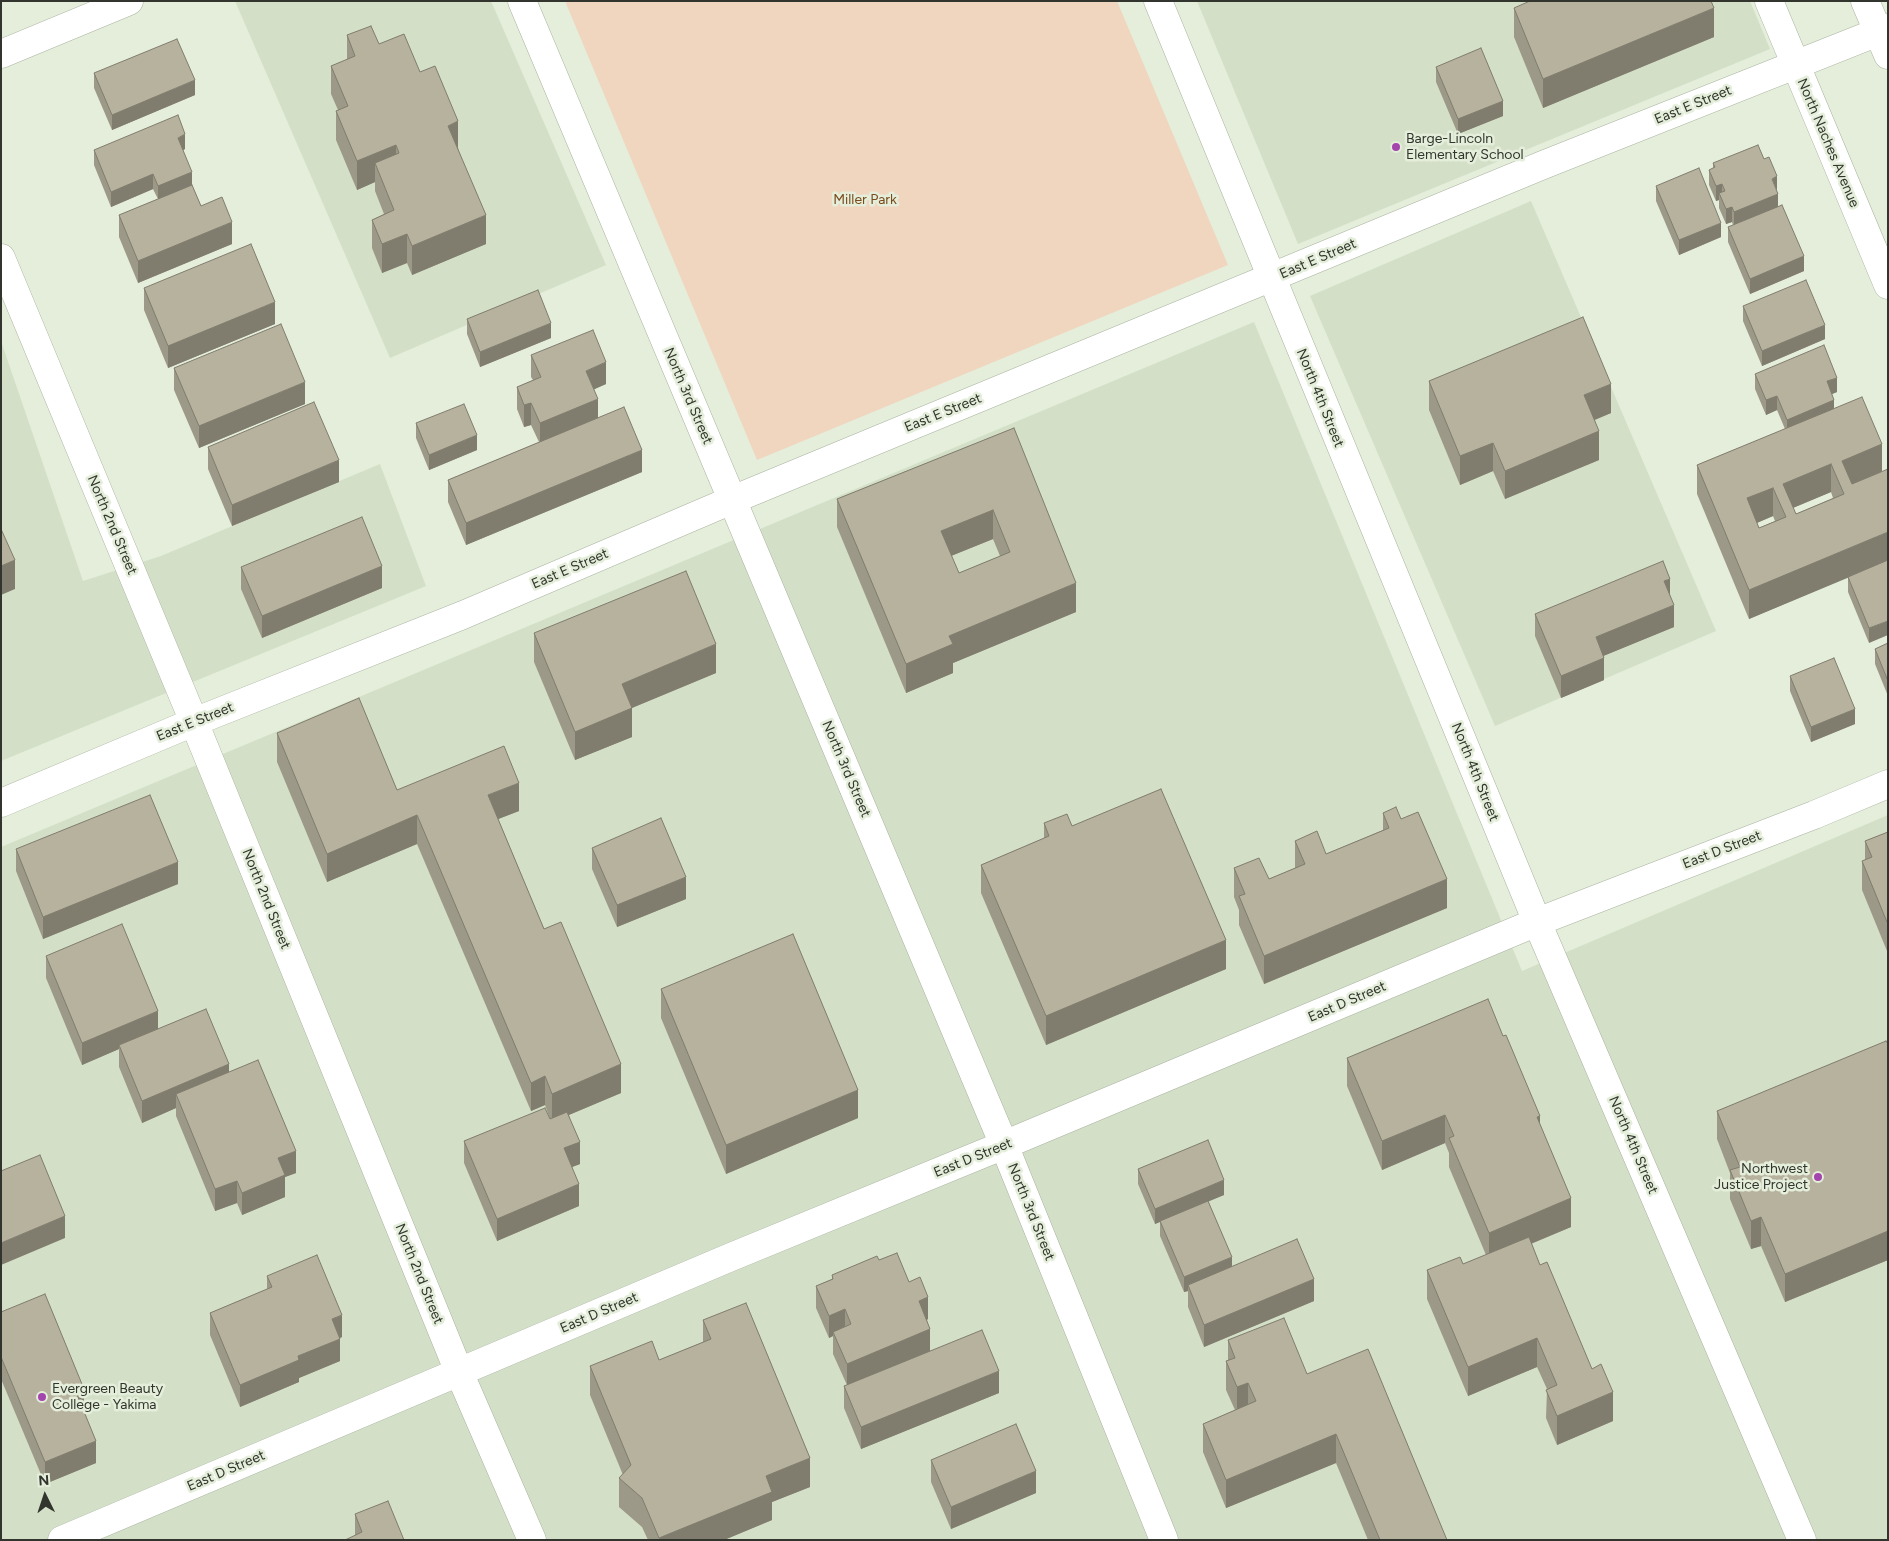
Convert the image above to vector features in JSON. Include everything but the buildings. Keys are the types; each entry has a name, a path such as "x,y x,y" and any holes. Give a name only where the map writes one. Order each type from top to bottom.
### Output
{"street":[{"path":"1,54 129,1"},
{"name":"North 3rd Street","path":"522,1 1004,1146 1164,1540"},
{"name":"North 4th Street","path":"1158,1 1537,922 1802,1540"},
{"name":"North Naches Avenue","path":"1769,1 1888,286"},
{"path":"1866,1 1884,38"},
{"name":"East E Street","path":"1,803 194,722 463,615 732,500 1543,165 1795,64 1884,38"},
{"name":"North 2nd Street","path":"1,258 194,722 459,1372 532,1540"},
{"name":"East D Street","path":"62,1540 731,1257 1004,1146 1537,922 1814,815 1888,784"}],"shaded area":[{"path":"235,1 491,1 606,265 390,358"},
{"name":"Barge-Lincoln Elementary School","path":"1197,1 1750,1 1770,49 1298,244"},
{"path":"1531,201 1716,631 1495,726 1310,296"},
{"path":"1254,322 1522,971 1888,815 1888,1540 1,1540 1,847"},
{"path":"1,341 83,581 161,556 380,464 426,586 1,761"}],"green space":[{"name":"Miller Park","path":"565,1 1117,1 1228,265 757,460"}],"place":[{"name":"Barge-Lincoln Elementary School","path":"1396,147"},
{"name":"Northwest Justice Project","path":"1818,1177"},
{"name":"Evergreen Beauty College - Yakima","path":"42,1397"}]}
